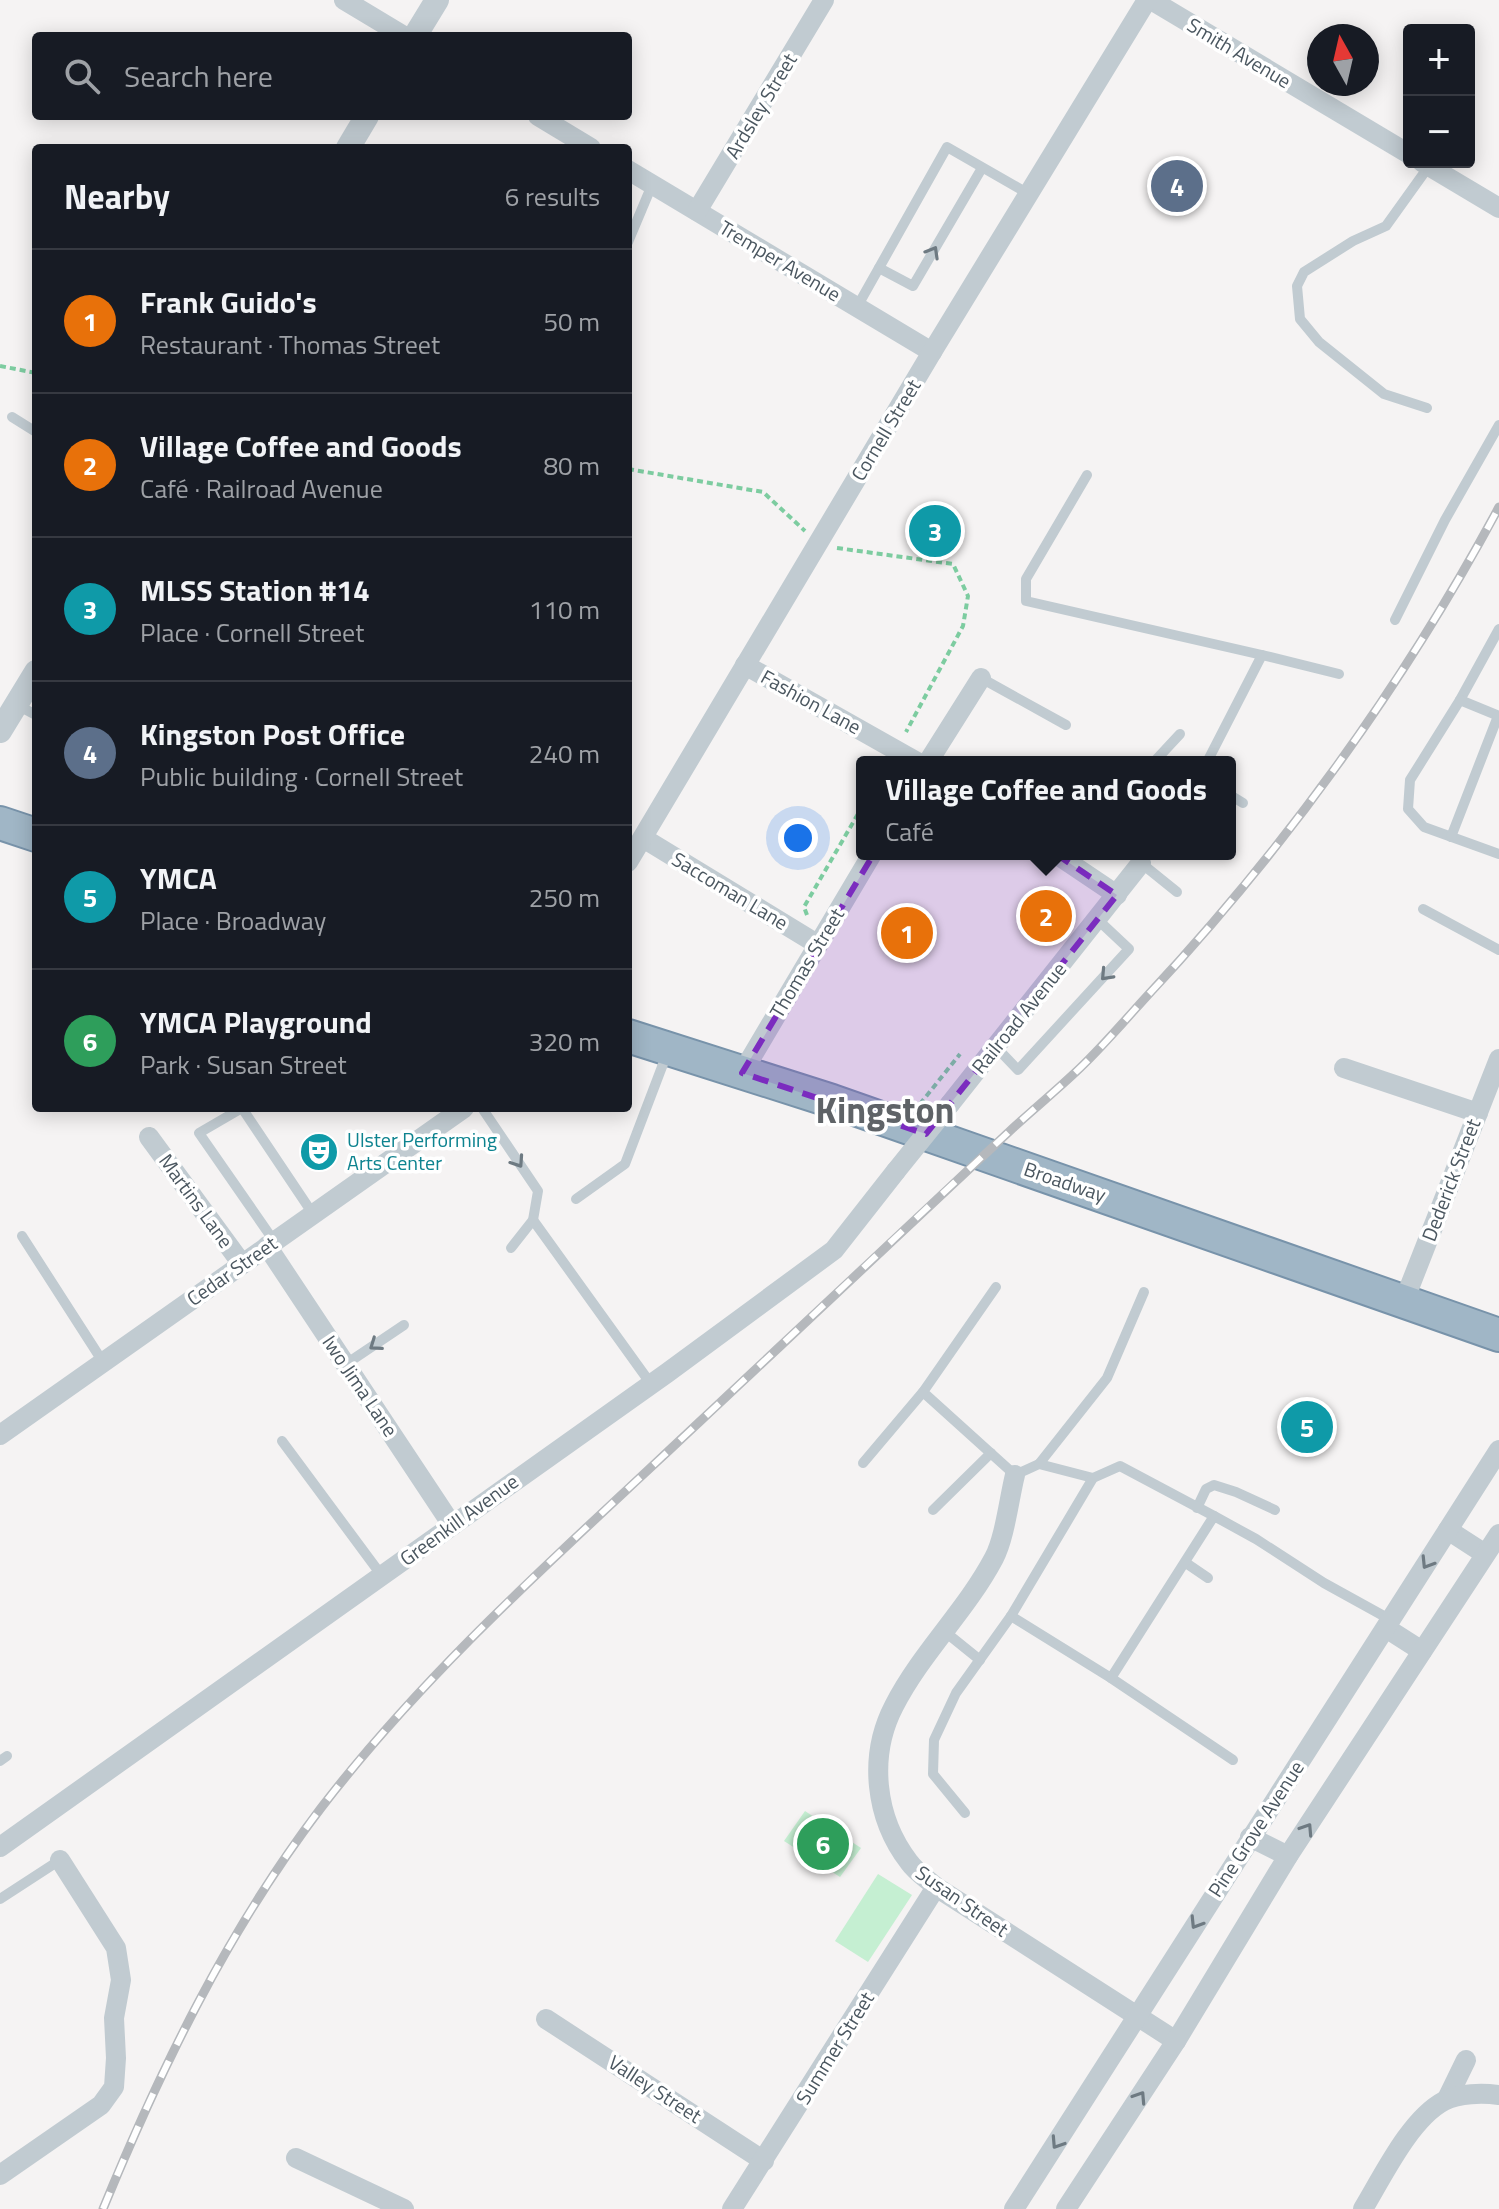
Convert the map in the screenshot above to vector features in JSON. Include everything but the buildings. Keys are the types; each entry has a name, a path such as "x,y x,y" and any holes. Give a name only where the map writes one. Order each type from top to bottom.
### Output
{"highway":[{"path":"0,823 32,834"},
{"name":"Broadway","path":"632,1037 832,1101 1499,1335"}],"street":[{"path":"344,0 397,32"},
{"path":"417,32 437,0"},
{"name":"Ardsley Street","path":"697,211 824,0"},
{"name":"Smith Avenue","path":"1149,0 1403,150"},
{"name":"Cornell Street","path":"632,856 932,352 1149,0"},
{"path":"350,144 365,120"},
{"path":"545,120 584,144"},
{"path":"1432,168 1499,208"},
{"name":"Tremper Avenue","path":"632,172 932,352"},
{"name":"Fashion Lane","path":"745,665 906,756"},
{"path":"932,756 981,678"},
{"path":"0,731 26,710 32,687"},
{"name":"Saccoman Lane","path":"643,838 817,944"},
{"name":"Thomas Street","path":"742,1073 868,860"},
{"path":"1065,860 1117,895"},
{"name":"Railroad Avenue","path":"896,1171 1142,860"},
{"name":"Dederick Street","path":"1404,1301 1499,1059"},
{"path":"1344,1068 1478,1113"},
{"name":"Cedar Street","path":"0,1435 458,1112"},
{"name":"Martins Lane","path":"149,1137 242,1264"},
{"name":"Greenkill Avenue","path":"0,1847 651,1384 834,1250 896,1171"},
{"name":"Iwo Jima Lane","path":"270,1244 452,1525"},
{"name":"Pine Grove Avenue","path":"1014,2209 1499,1450"},
{"name":"Susan Street","path":"1015,1475 996,1554 970,1598 893,1707 880,1746 877,1790 888,1828 910,1864 936,1887 1176,2041"},
{"path":"1448,1530 1492,1559"},
{"path":"1066,2209 1176,2041 1288,1856 1422,1651 1492,1559 1499,1534"},
{"path":"1388,1624 1422,1651"},
{"path":"1250,1837 1288,1856"},
{"path":"0,2175 101,2105 114,2087 114,2018 121,1980 116,1948 60,1860"},
{"name":"Summer Street","path":"732,2209 936,1887"},
{"name":"Valley Street","path":"546,2019 764,2161"},
{"path":"1447,2099 1466,2060"},
{"path":"1363,2209 1426,2113 1447,2099 1484,2093 1499,2095"},
{"path":"296,2158 404,2209"}],"lane":[{"path":"857,307 947,147 1029,194"},
{"path":"879,268 913,286 982,168"},
{"path":"1422,168 1386,226 1353,241 1304,272 1297,286 1300,319 1319,342 1384,394 1427,408"},
{"path":"632,232 652,185"},
{"path":"12,417 32,430"},
{"path":"1395,620 1445,520 1499,425"},
{"path":"1087,475 1026,579 1026,601 1339,674"},
{"path":"1499,629 1460,700 1410,780 1408,809 1424,827 1499,854"},
{"path":"1210,756 1262,655"},
{"path":"981,678 1066,725"},
{"path":"1451,837 1498,716 1460,700"},
{"path":"1160,756 1180,734"},
{"path":"1236,799 1243,803"},
{"path":"1144,860 1177,892"},
{"path":"1423,909 1499,950"},
{"path":"996,1047 1018,1070 1129,949 1097,919"},
{"path":"576,1199 625,1164 668,1049"},
{"path":"235,1112 199,1133 270,1244"},
{"path":"245,1112 313,1214"},
{"path":"485,1112 538,1191 533,1220 511,1248"},
{"path":"533,1220 651,1384"},
{"path":"22,1236 103,1362"},
{"path":"863,1463 923,1392 996,1287"},
{"path":"923,1392 1015,1475 1039,1464 1107,1378 1144,1292"},
{"path":"346,1364 404,1325"},
{"path":"282,1441 382,1576"},
{"path":"933,1510 991,1453"},
{"path":"1039,1464 1093,1478"},
{"path":"965,1813 933,1774 934,1740 956,1693 1011,1616 1093,1478 1120,1466 1162,1486 1256,1539 1388,1624"},
{"path":"1197,1508 1206,1489 1214,1485 1275,1510"},
{"path":"1111,1678 1214,1516"},
{"path":"1186,1563 1208,1578"},
{"path":"1011,1616 1111,1678 1233,1760"},
{"path":"944,1631 980,1660"},
{"path":"0,1899 60,1860"}],"path":[{"path":"0,366 32,372"},
{"path":"632,470 763,492 800,528 842,550 953,564 968,596 963,626 896,750"},
{"path":"804,907 856,817"},
{"path":"920,1104 960,1054"}],"highlighted area":[{"path":"926,767 1117,895 926,1134 742,1073"}],"green space":[{"path":"805,1811 861,1848 840,1877 784,1841"},
{"path":"878,1874 912,1895 868,1962 835,1941"}],"railway":[{"path":"103,2209 148,2104 226,1951 287,1854 358,1762 436,1675 519,1592 1115,1032 1247,882 1339,762 1423,637 1499,507"}],"place":[{"name":"Kingston Post Office","path":"1177,186"},
{"name":"MLSS Station #14","path":"935,531"},
{"name":"Village Coffee and Goods","path":"1046,916"},
{"name":"Frank Guido's","path":"907,933"},
{"name":"Ulster Performing Arts Center","path":"319,1152"},
{"name":"YMCA","path":"1307,1427"},
{"name":"YMCA Playground","path":"823,1844"}],"district":[{"name":"Kingston","path":"885,1110"}]}
